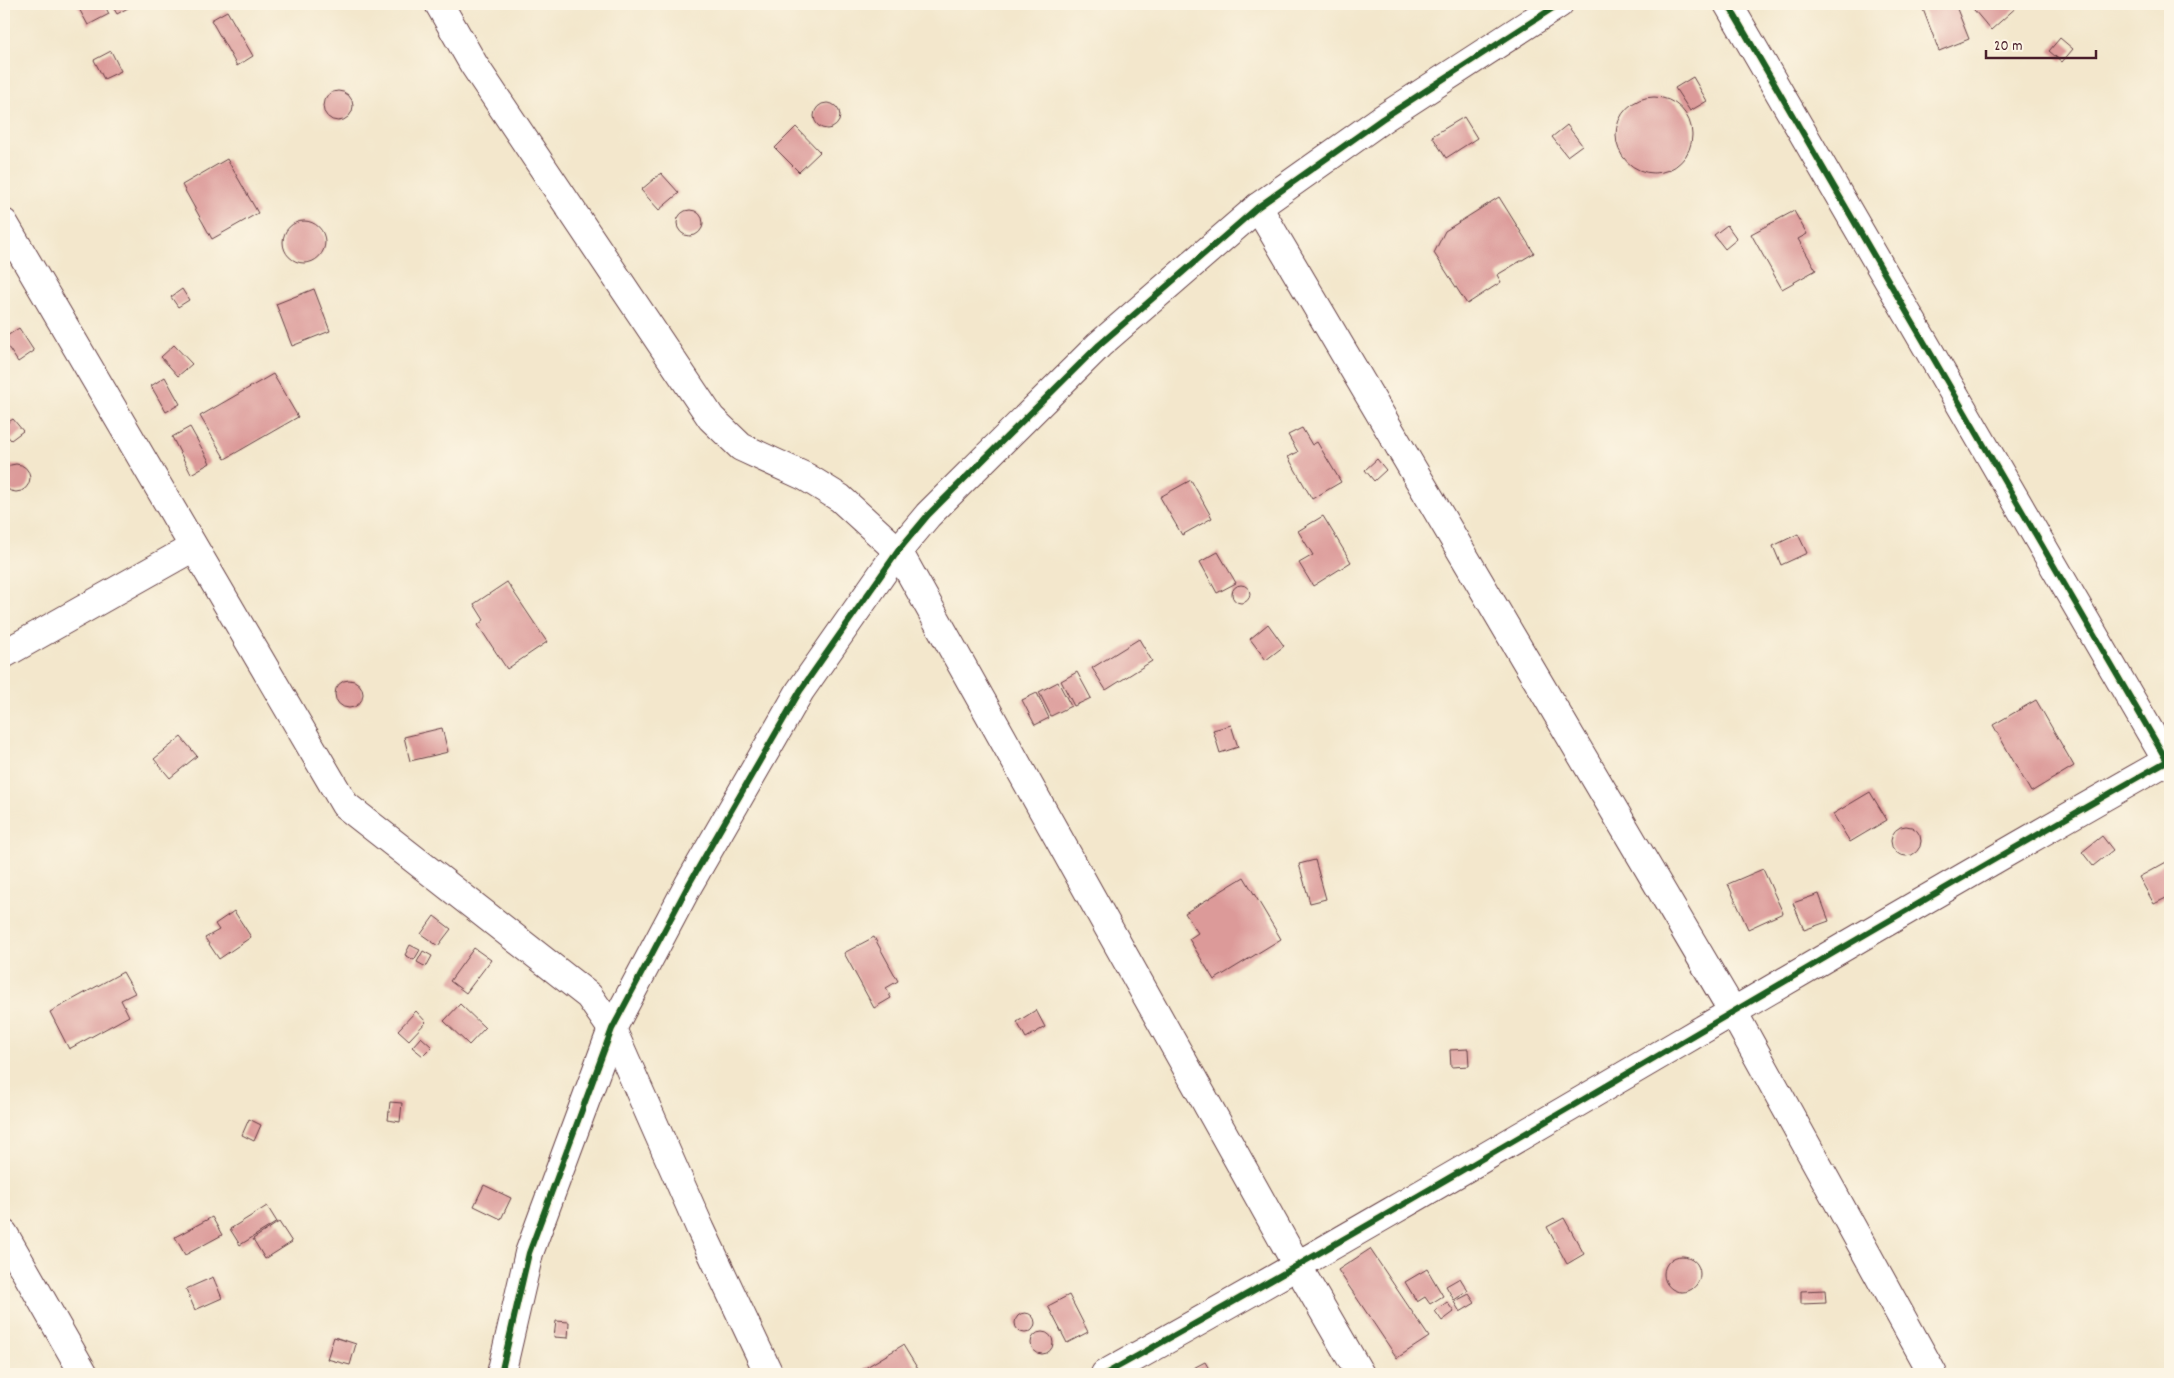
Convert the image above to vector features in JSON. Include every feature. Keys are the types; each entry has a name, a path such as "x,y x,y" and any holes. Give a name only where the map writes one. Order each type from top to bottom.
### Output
{"street":[{"path":"439,4 474,65 711,418 740,447 806,477 840,498 898,551 1298,1267 1360,1374"},
{"path":"502,1374 529,1253 612,1029 688,884 800,691 898,551 928,515 1099,345 1258,207 1382,119 1559,4"},
{"path":"1104,1374 1298,1267 1732,1010 2168,760 1728,4"},
{"path":"1258,207 1732,1010 1933,1374"},
{"path":"4,223 192,548 345,805 589,996 612,1029 700,1228 769,1374"},
{"path":"4,654 192,548"},
{"path":"4,1234 84,1374"}],"building":[{"path":"104,4 109,14 88,25 77,5"},
{"path":"111,4 135,4 117,14"},
{"path":"1921,4 1955,4 1969,39 1939,51"},
{"path":"1969,4 2020,4 1991,30"},
{"path":"227,11 253,56 237,66 211,20"},
{"path":"2060,38 2073,49 2062,62 2049,51"},
{"path":"111,51 121,71 104,79 94,60"},
{"path":"1693,77 1707,101 1690,111 1675,88"},
{"path":"338,91 344,92 352,100 352,112 344,120 338,121 332,120 324,112 323,106 324,100 332,92"},
{"path":"1654,97 1669,100 1681,108 1689,120 1692,135 1689,150 1681,162 1669,170 1654,173 1639,170 1627,162 1619,150 1616,135 1619,120 1627,108 1639,100"},
{"path":"827,103 836,107 840,116 836,125 827,129 818,125 814,116 818,107"},
{"path":"1464,117 1477,138 1446,158 1432,136"},
{"path":"1567,125 1582,145 1567,156 1552,137"},
{"path":"796,127 820,152 799,172 775,148"},
{"path":"227,159 258,213 212,239 182,185"},
{"path":"661,173 679,193 659,210 641,190"},
{"path":"1499,197 1534,253 1497,275 1501,282 1467,304 1434,253 1445,231"},
{"path":"690,210 699,214 703,223 699,232 690,236 681,232 677,223 681,214"},
{"path":"1794,211 1807,234 1798,239 1816,270 1782,289 1751,234"},
{"path":"300,221 308,221 319,227 325,242 319,257 308,263 300,263 289,257 283,246 283,238 289,227"},
{"path":"1727,225 1737,239 1725,249 1714,235"},
{"path":"182,289 189,300 178,307 171,297"},
{"path":"314,289 330,331 292,346 276,304"},
{"path":"19,328 34,351 18,362 4,341 4,338"},
{"path":"174,345 192,364 178,376 161,357"},
{"path":"273,374 298,417 225,459 200,416"},
{"path":"165,377 180,404 166,412 151,386"},
{"path":"13,419 23,431 11,440 4,432 4,425"},
{"path":"190,427 210,463 191,474 172,437"},
{"path":"1302,428 1312,445 1317,442 1341,482 1312,499 1288,457 1298,452 1288,435"},
{"path":"1377,459 1386,470 1374,481 1365,470"},
{"path":"16,464 26,468 30,478 26,488 16,492 6,488 2,478 6,468"},
{"path":"1191,480 1212,518 1182,535 1160,497"},
{"path":"1323,516 1351,562 1313,586 1299,563 1313,555 1298,531"},
{"path":"1798,534 1807,553 1781,565 1773,546"},
{"path":"1218,552 1236,583 1217,593 1200,562"},
{"path":"507,582 547,642 507,669 478,625 484,620 474,604"},
{"path":"1241,585 1247,588 1250,594 1247,600 1241,603 1235,600 1232,594 1235,588"},
{"path":"1268,624 1284,646 1266,660 1250,639"},
{"path":"1139,639 1152,661 1106,690 1092,668"},
{"path":"1077,672 1091,698 1074,706 1061,681"},
{"path":"349,680 359,684 363,694 359,704 349,708 339,704 335,694 339,684"},
{"path":"1058,682 1071,706 1051,716 1039,692"},
{"path":"1037,693 1049,718 1035,725 1022,700"},
{"path":"2036,700 2074,766 2031,792 1993,725"},
{"path":"1231,725 1238,747 1220,753 1213,730"},
{"path":"442,728 448,752 410,761 404,737"},
{"path":"181,737 197,756 170,778 154,759"},
{"path":"1870,792 1887,820 1850,842 1833,814"},
{"path":"1906,826 1917,830 1921,841 1917,852 1906,856 1895,852 1891,841 1895,830"},
{"path":"2102,836 2113,850 2093,866 2082,852"},
{"path":"1315,860 1326,899 1310,903 1299,864"},
{"path":"2170,860 2170,896 2154,904 2139,877"},
{"path":"1763,869 1783,913 1748,929 1728,884"},
{"path":"1244,877 1281,939 1214,980 1189,939 1198,933 1185,913"},
{"path":"1819,894 1829,921 1804,930 1793,903"},
{"path":"234,911 251,937 219,959 205,938 219,930 215,924"},
{"path":"434,916 451,929 438,946 421,934"},
{"path":"874,937 898,981 886,988 891,998 874,1008 844,953"},
{"path":"410,945 420,950 414,960 405,955"},
{"path":"474,948 491,960 466,993 450,981"},
{"path":"423,951 432,956 426,967 417,962"},
{"path":"123,972 135,993 121,1000 129,1016 69,1049 50,1012"},
{"path":"460,1004 485,1028 469,1045 444,1021"},
{"path":"1036,1010 1045,1027 1026,1038 1017,1022"},
{"path":"416,1011 426,1022 409,1040 398,1030"},
{"path":"421,1037 432,1047 423,1056 412,1047"},
{"path":"1468,1049 1469,1066 1451,1067 1450,1050"},
{"path":"390,1102 402,1103 400,1122 388,1120"},
{"path":"249,1119 261,1125 254,1141 242,1135"},
{"path":"484,1185 511,1198 501,1219 474,1206"},
{"path":"267,1206 277,1222 240,1245 230,1229"},
{"path":"212,1217 222,1235 185,1255 175,1237"},
{"path":"1564,1218 1584,1254 1567,1264 1547,1227"},
{"path":"279,1222 292,1242 265,1259 253,1239"},
{"path":"1370,1249 1429,1337 1397,1358 1338,1270"},
{"path":"1682,1256 1689,1257 1695,1261 1699,1267 1699,1281 1695,1287 1689,1291 1682,1292 1675,1291 1669,1287 1665,1281 1664,1274 1665,1267 1669,1261 1675,1257"},
{"path":"1427,1269 1443,1296 1430,1304 1425,1297 1417,1302 1405,1282"},
{"path":"213,1277 222,1298 195,1310 186,1289"},
{"path":"1460,1278 1468,1291 1454,1300 1446,1286"},
{"path":"1825,1290 1826,1303 1801,1304 1801,1291"},
{"path":"1469,1294 1475,1303 1460,1312 1454,1302"},
{"path":"1069,1295 1088,1332 1067,1343 1048,1306"},
{"path":"1447,1302 1454,1312 1442,1321 1435,1311"},
{"path":"1021,1313 1029,1313 1035,1319 1035,1327 1029,1333 1021,1333 1015,1327 1015,1319"},
{"path":"556,1321 569,1322 568,1338 554,1337"},
{"path":"1038,1332 1046,1332 1053,1339 1053,1347 1046,1354 1038,1354 1031,1347 1031,1339"},
{"path":"334,1337 356,1344 350,1365 327,1359"},
{"path":"903,1345 921,1374 862,1374 860,1371"},
{"path":"1205,1362 1212,1374 1182,1374"}],"cycle path":[{"path":"501,1374 529,1253 612,1029 689,884 800,691 898,551 928,515 1099,345 1258,207 1382,119 1559,4"},
{"path":"1105,1374 1371,1223 2167,761 1728,4"}]}
